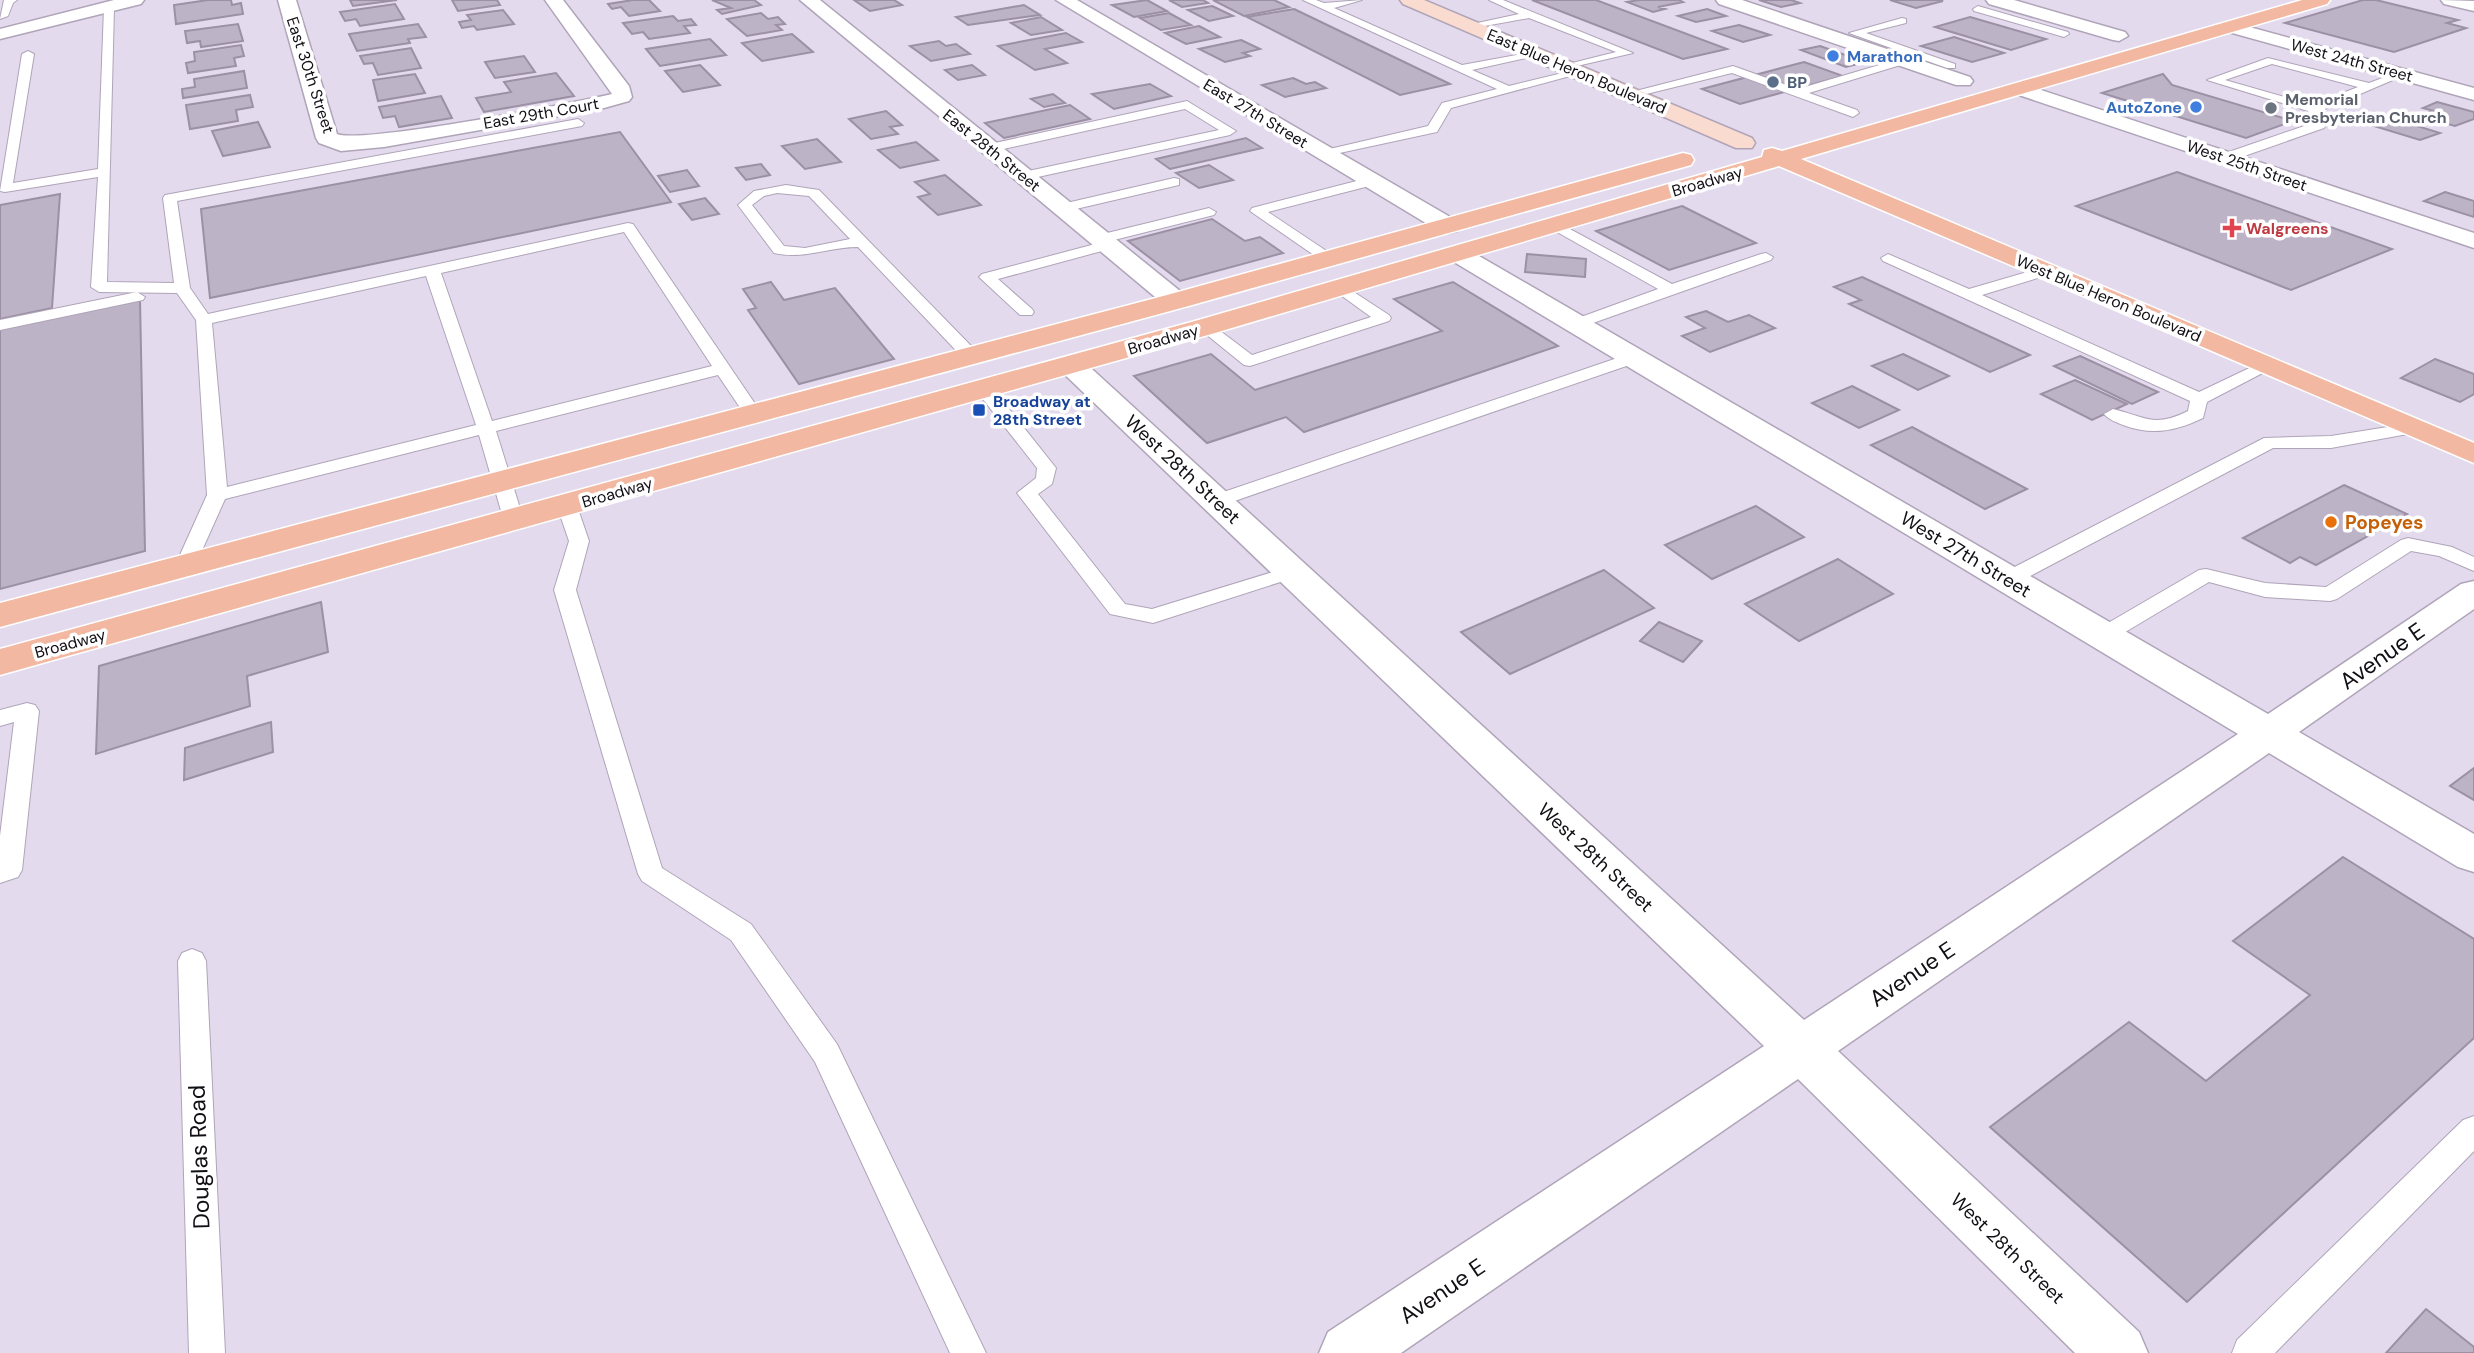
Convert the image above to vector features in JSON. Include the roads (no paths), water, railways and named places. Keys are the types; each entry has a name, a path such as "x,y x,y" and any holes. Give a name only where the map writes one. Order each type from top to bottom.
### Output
{"main road":[{"name":"East Blue Heron Boulevard","path":"1409,0 1744,143"},
{"name":"Broadway","path":"0,615 1329,259 1555,225 2321,0"},
{"path":"2065,43 2126,34"},
{"path":"1924,92 1964,75"},
{"path":"1814,124 1862,110"},
{"name":"Broadway","path":"0,662 984,390 1340,288 1453,240 1771,136"},
{"name":"West Blue Heron Boulevard","path":"1744,143 2474,454"},
{"path":"863,423 904,395 1153,327 1167,318 1176,301"}],"street":[{"path":"0,34 135,0"},
{"name":"East 30th Street","path":"287,0 327,138 341,144"},
{"name":"East 29th Court","path":"341,144 398,139 621,97 622,90 554,0"},
{"name":"East 28th Street","path":"809,0 1176,301"},
{"name":"East 27th Street","path":"1065,0 1372,181 1453,240"},
{"path":"1725,0 1903,61 1964,75"},
{"path":"1995,0 2126,34"},
{"path":"2450,0 2474,6"},
{"name":"West 24th Street","path":"2231,27 2474,93"},
{"name":"West 25th Street","path":"2020,89 2474,242"},
{"name":"West 27th Street","path":"1453,240 1576,324 1632,358 2474,855"},
{"name":"West 28th Street","path":"1071,365 1801,1049 2118,1353"},
{"name":"Avenue E","path":"1349,1353 2270,733 2474,592"}],"lane":[{"path":"0,16 4,14 8,1 12,0"},
{"path":"1308,0 1508,90"},
{"path":"1322,7 1357,0"},
{"path":"1326,154 1433,129 1446,106 1627,53 1494,0"},
{"path":"109,8 99,287 182,288"},
{"path":"1978,9 2020,21 2065,43"},
{"path":"1472,27 1531,14"},
{"path":"2020,21 2045,14"},
{"path":"1835,38 1902,21"},
{"path":"1854,33 1964,75"},
{"path":"1459,69 1535,53"},
{"path":"28,54 3,190 105,172"},
{"path":"2367,86 2272,60 2213,80 2313,109 2401,74"},
{"path":"1798,92 1903,61"},
{"path":"1630,94 1733,69 1798,92 1862,110"},
{"path":"990,148 1187,105 1230,131 1024,176"},
{"path":"2225,158 2320,125 2313,109"},
{"path":"185,566 217,495 204,320 182,288 170,198 578,123"},
{"path":"1329,259 1257,211 1372,181"},
{"path":"1063,208 1174,182"},
{"path":"863,243 842,243 805,252 779,250 745,205 752,196 773,189 794,187 814,193 863,243 971,356"},
{"path":"1026,312 987,277 1209,212"},
{"path":"1555,225 1671,290"},
{"path":"204,320 628,227 752,414"},
{"path":"1576,324 1766,257"},
{"path":"1888,258 2199,399"},
{"path":"432,270 486,428 514,521"},
{"path":"1969,294 2046,271"},
{"path":"0,325 182,288"},
{"path":"1205,327 1250,361 1383,318 1340,288"},
{"path":"1216,501 1632,358"},
{"path":"2199,399 2268,366"},
{"path":"217,495 724,368"},
{"path":"984,390 1047,468 1045,480 1027,493 1118,609 1153,617 1293,572"},
{"path":"2113,414 2142,427 2176,425 2197,414 2199,399"},
{"path":"2008,579 2270,442 2331,442 2413,428"},
{"path":"567,506 579,541 565,590 651,874 741,932 826,1054 968,1353"},
{"path":"2104,635 2206,575 2265,590 2330,594 2408,544 2445,551 2474,565"},
{"path":"0,719 27,711 9,870 0,873"},
{"name":"Douglas Road","path":"192,961 207,1353"},
{"path":"2250,1353 2474,1130"}],"place":[{"name":"Marathon","path":"1833,56"},
{"name":"BP","path":"1773,82"},
{"name":"AutoZone","path":"2196,107"},
{"name":"Memorial Presbyterian Church","path":"2271,108"},
{"name":"Walgreens","path":"2232,228"},
{"name":"Broadway at 28th Street","path":"979,410"},
{"name":"Popeyes","path":"2331,522"}]}
